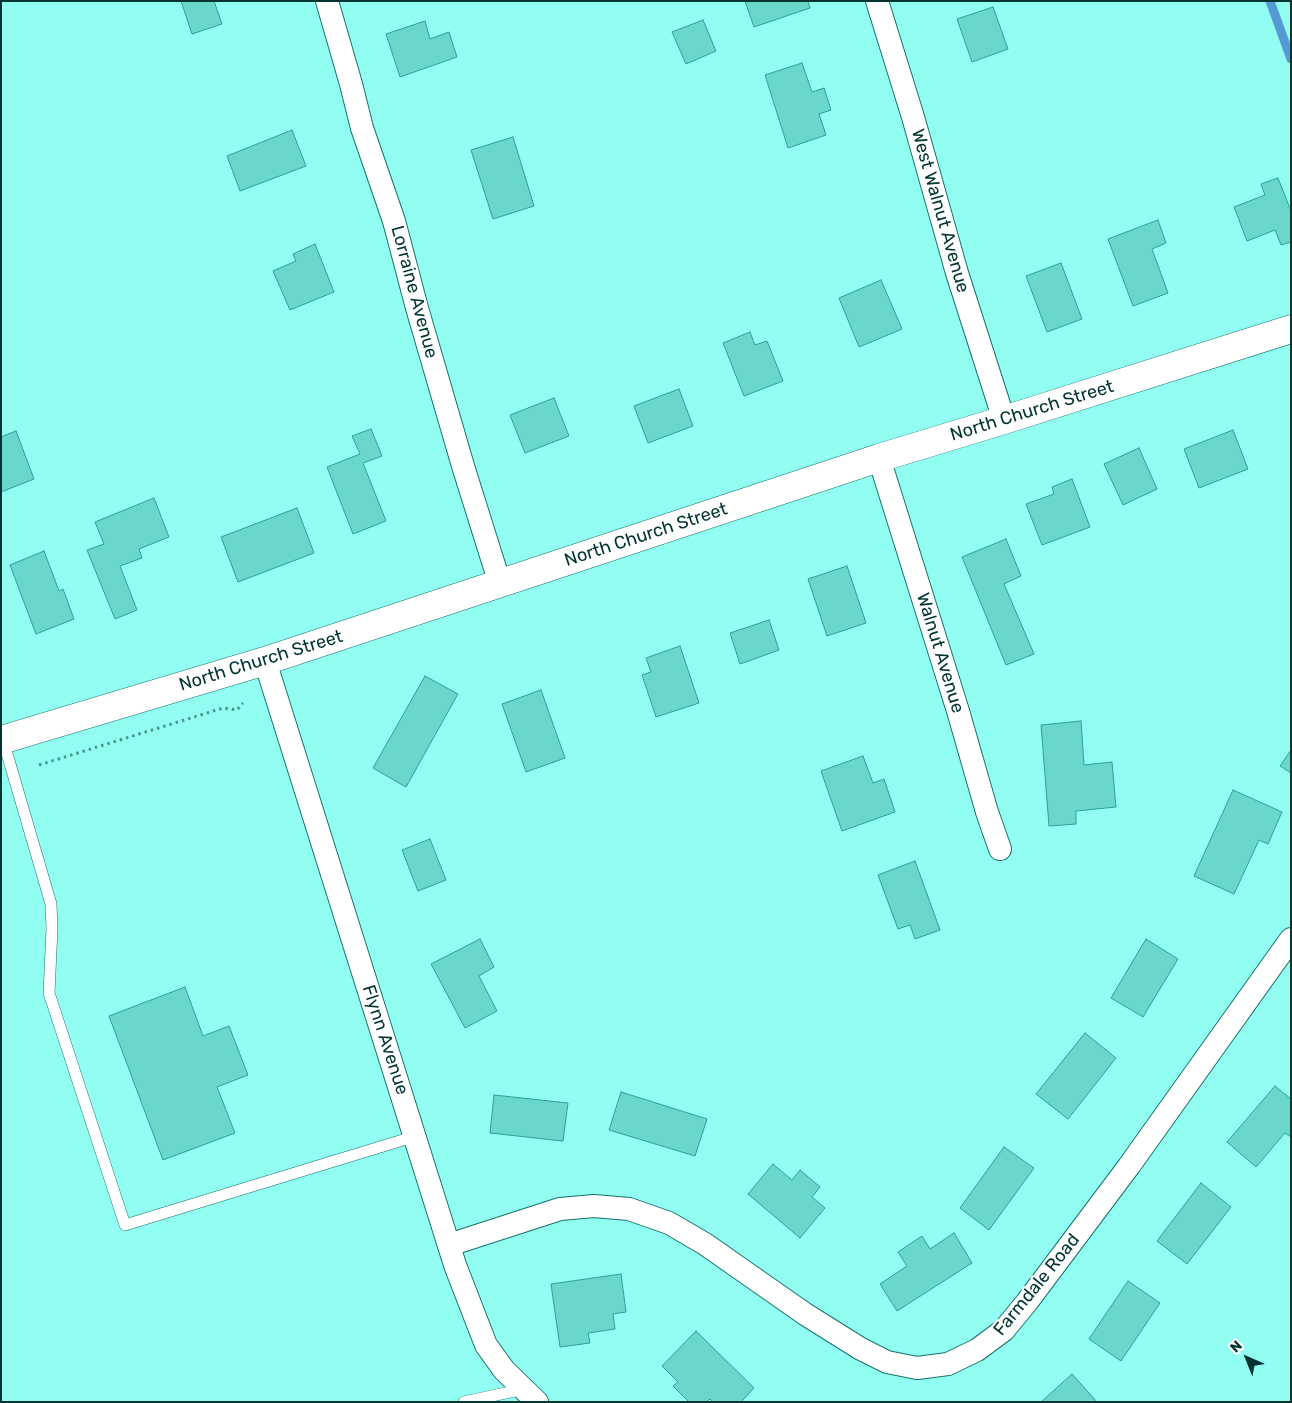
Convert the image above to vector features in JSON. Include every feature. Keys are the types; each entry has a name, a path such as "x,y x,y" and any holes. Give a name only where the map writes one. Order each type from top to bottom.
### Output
{"main road":[{"name":"North Church Street","path":"2,738 265,662 879,458 1291,329"}],"street":[{"name":"Lorraine Avenue","path":"327,1 362,128 394,221 463,466 500,584"},
{"name":"West Walnut Avenue","path":"877,1 957,273 1004,420"},
{"name":"Walnut Avenue","path":"879,458 1000,849"},
{"name":"Flynn Avenue","path":"265,662 455,1264 486,1345 504,1370 531,1396"},
{"name":"Farmdale Road","path":"450,1245 560,1209 594,1206 629,1209 669,1223 705,1244 790,1303 861,1349 887,1362 917,1368 948,1364 977,1350 1004,1330 1022,1309 1129,1166 1291,939"}],"lane":[{"path":"2,738 51,904 52,929 49,993 125,1225 416,1136"},
{"path":"464,1402 531,1396"}],"path":[{"path":"39,765 223,708 237,710 243,703"}],"building":[{"path":"181,1 214,1 222,24 192,34"},
{"path":"745,1 808,1 810,8 754,27"},
{"path":"993,7 1008,49 972,62 957,19"},
{"path":"703,20 716,51 686,64 672,32"},
{"path":"425,21 430,39 449,32 457,57 400,77 386,34"},
{"path":"802,63 812,92 824,88 831,110 819,114 826,135 788,148 765,75"},
{"path":"292,130 306,166 240,191 227,156"},
{"path":"513,137 534,206 493,219 471,150"},
{"path":"1278,178 1291,211 1291,242 1281,245 1275,230 1247,241 1234,207 1265,195 1261,184"},
{"path":"1158,220 1166,243 1152,249 1168,293 1133,306 1108,239"},
{"path":"315,244 334,292 290,310 273,271 296,261 293,254"},
{"path":"1061,263 1082,319 1047,332 1026,276"},
{"path":"881,280 902,329 859,347 839,298"},
{"path":"750,332 755,345 767,341 783,381 744,396 723,343"},
{"path":"679,389 693,426 648,443 634,406"},
{"path":"554,398 569,436 525,453 510,415"},
{"path":"371,429 382,456 363,463 386,521 353,534 327,467 360,454 352,436"},
{"path":"1233,430 1248,469 1199,488 1184,449"},
{"path":"16,431 34,479 1,492 1,437"},
{"path":"1139,448 1157,489 1123,505 1104,464"},
{"path":"1072,479 1090,527 1042,545 1026,504 1054,494 1052,487"},
{"path":"154,498 169,537 139,549 142,558 120,566 137,610 115,619 87,550 104,544 95,522"},
{"path":"297,508 314,553 238,582 221,537"},
{"path":"1006,539 1021,576 1004,584 1034,654 1006,665 962,557"},
{"path":"44,551 59,591 63,589 74,619 36,634 10,565"},
{"path":"847,566 866,623 827,636 808,579"},
{"path":"769,620 779,650 740,664 730,633"},
{"path":"680,646 699,703 656,717 642,675 651,672 646,658"},
{"path":"425,676 458,694 406,787 373,768"},
{"path":"541,690 565,758 526,772 502,704"},
{"path":"1081,721 1084,765 1112,762 1116,807 1076,811 1076,824 1049,826 1041,725"},
{"path":"1291,750 1291,773 1280,766"},
{"path":"863,756 873,783 884,779 895,812 842,831 821,771"},
{"path":"1233,790 1282,812 1268,844 1259,840 1234,894 1194,876"},
{"path":"430,839 446,880 418,891 402,850"},
{"path":"915,861 940,930 915,939 910,925 898,929 878,875"},
{"path":"480,939 494,967 479,976 497,1011 465,1028 431,964"},
{"path":"1146,939 1178,959 1143,1017 1111,998"},
{"path":"185,987 203,1036 229,1026 248,1075 217,1087 235,1133 163,1160 109,1016"},
{"path":"1085,1033 1116,1058 1068,1119 1036,1094"},
{"path":"1275,1086 1291,1099 1291,1137 1285,1133 1256,1167 1227,1142"},
{"path":"621,1092 707,1119 695,1156 609,1130"},
{"path":"494,1095 568,1103 563,1141 490,1133"},
{"path":"1004,1147 1034,1168 989,1230 960,1208"},
{"path":"773,1164 792,1180 800,1170 820,1187 812,1197 825,1208 800,1238 748,1194"},
{"path":"1201,1183 1231,1207 1187,1264 1157,1241"},
{"path":"954,1233 972,1263 897,1311 880,1284 907,1266 898,1252 922,1236 930,1249"},
{"path":"621,1274 626,1312 613,1314 615,1329 588,1333 590,1343 560,1347 551,1284"},
{"path":"1128,1281 1160,1303 1121,1361 1089,1339"},
{"path":"696,1331 754,1388 741,1402 713,1402 710,1399 706,1402 689,1402 673,1386 678,1382 662,1366"},
{"path":"1072,1374 1097,1402 1041,1402"}],"waterway":[{"path":"1270,1 1291,59"}]}
